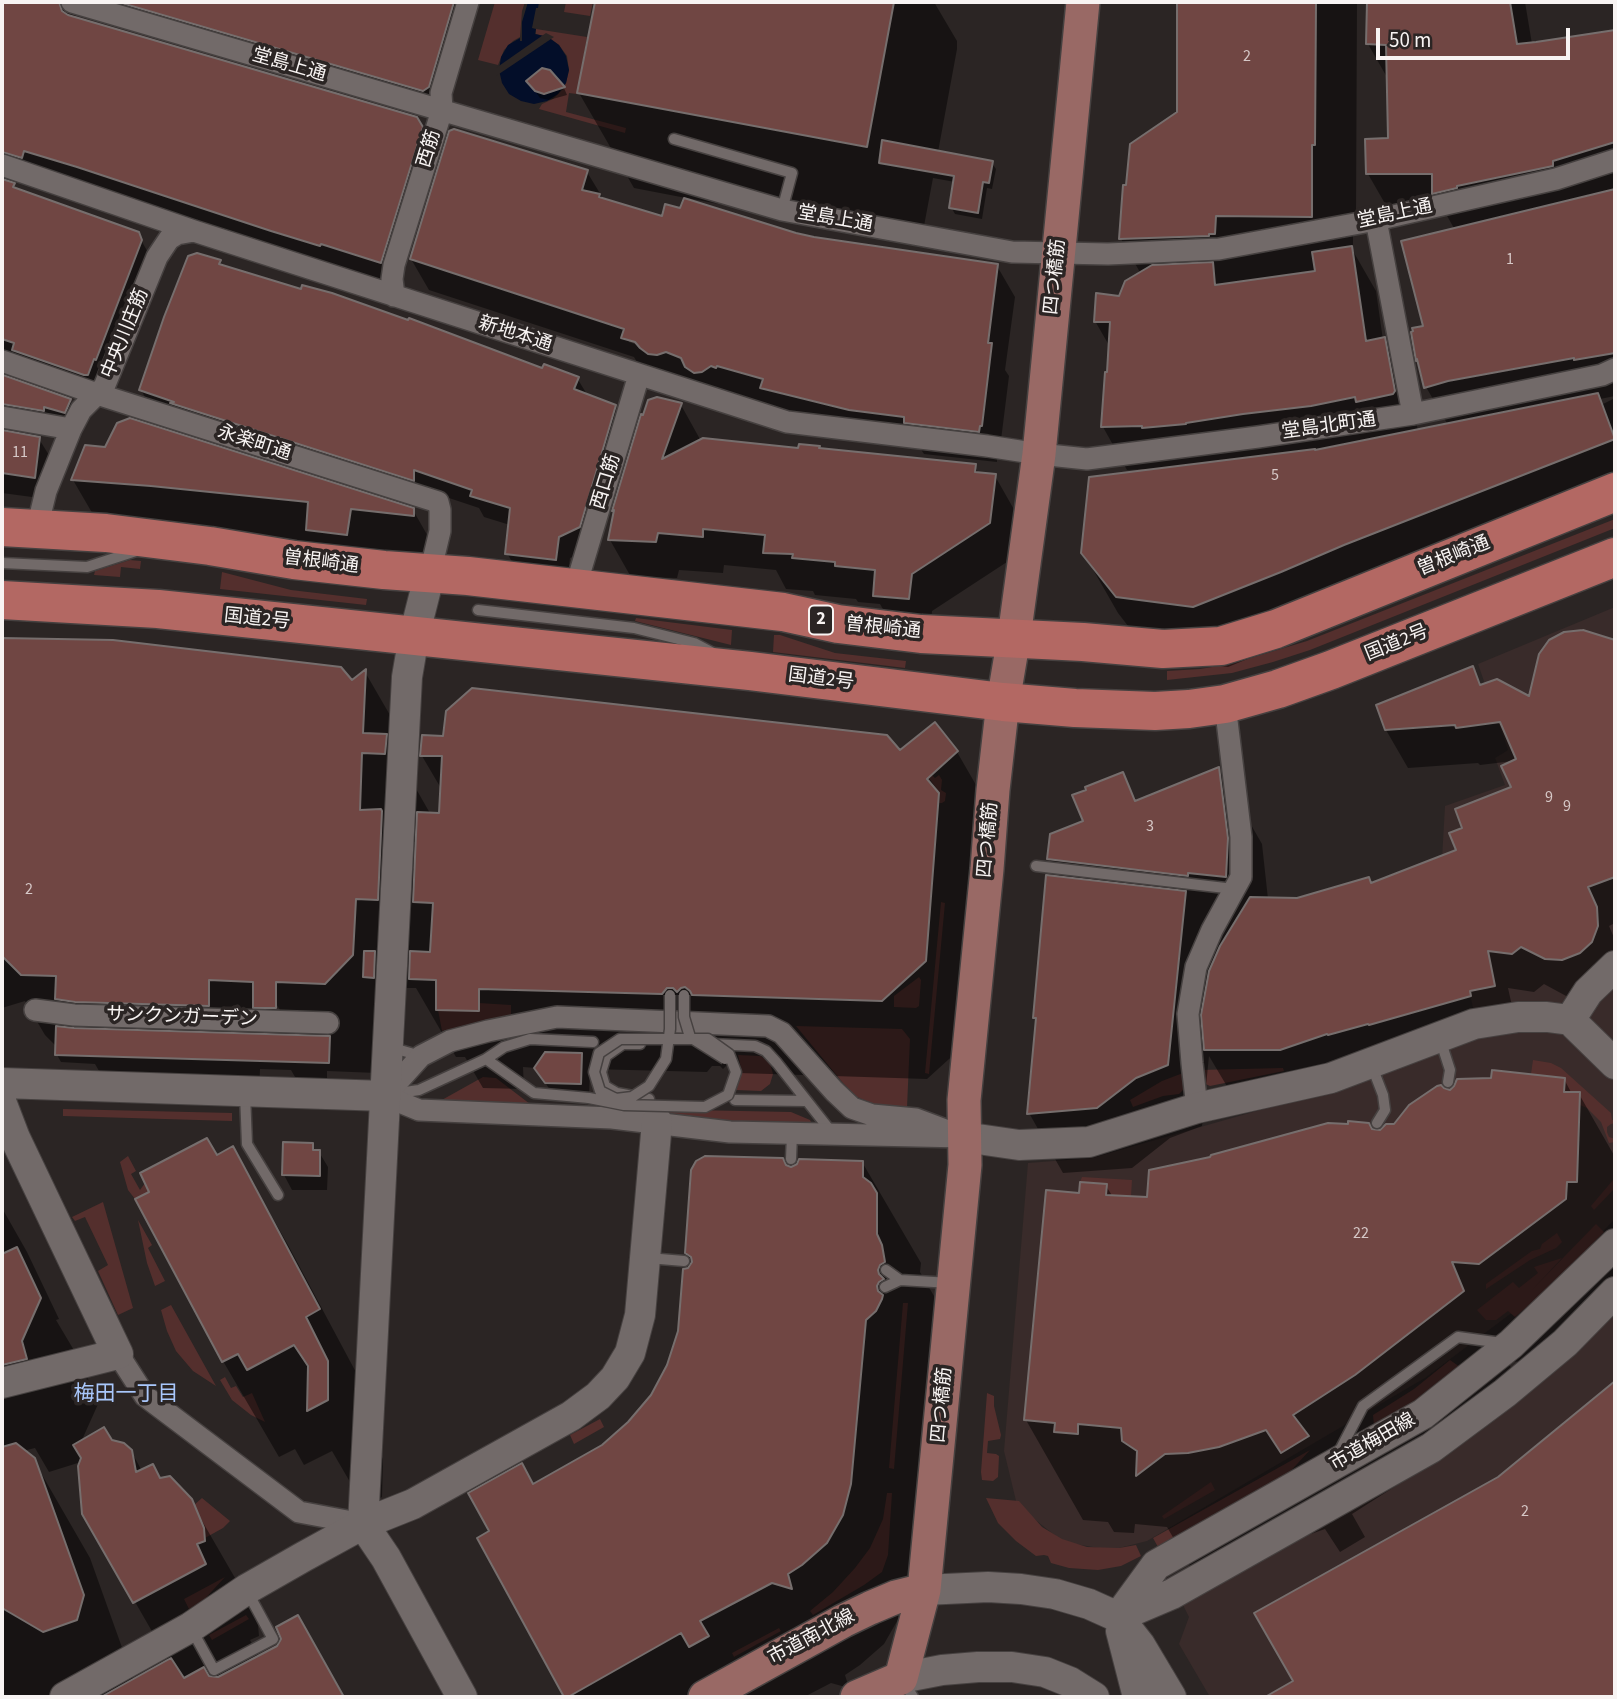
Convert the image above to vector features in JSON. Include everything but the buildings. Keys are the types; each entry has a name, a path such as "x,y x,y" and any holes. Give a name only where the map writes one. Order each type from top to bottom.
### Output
{"highway":[{"name":"曽根崎通","path":"19,527 106,533 210,546 295,561 783,612 838,624 921,634 1163,649 1221,646 1276,629 1615,492"},
{"name":"国道2号","path":"2,600 158,609 750,671 1003,702 1155,711 1224,705 1278,690 1615,556"}],"main road":[{"name":"四つ橋筋","path":"901,1691 925,1590 965,1165 964,1100 1003,702 1039,454 1083,2"},
{"name":"市道南北線","path":"705,1697 852,1616 896,1597 925,1590"},
{"path":"857,1697 901,1691"}],"street":[{"name":"堂島上通","path":"72,2 782,210 1012,252 1108,254 1219,249 1376,220 1556,179 1615,160"},
{"name":"西筋","path":"394,296 394,265 442,110 441,93 468,2"},
{"name":"新地本通","path":"2,165 194,231 787,422 1039,454"},
{"path":"1376,220 1413,414"},
{"name":"中央川庄筋","path":"19,527 46,491 81,410 104,387 163,247 177,234 194,231"},
{"name":"永楽町通","path":"2,361 97,394 438,502 440,531 430,573"},
{"name":"堂島北町通","path":"1039,454 1087,458 1271,435 1413,414 1615,369"},
{"name":"西口筋","path":"575,589 639,375"},
{"path":"2,416 71,429"},
{"path":"430,573 407,677 363,1524 386,1558 462,1697"},
{"path":"1197,1108 1188,1014 1196,968 1212,930 1241,877 1241,837 1224,705"},
{"path":"1570,1020 1588,992 1615,966"},
{"name":"サンクンガーデン","path":"35,1010 74,1015 328,1023"},
{"path":"385,1096 421,1056 450,1041 556,1017 768,1026 782,1032 852,1108 872,1115 916,1119 964,1137"},
{"path":"2,1083 385,1096 419,1110 612,1118 730,1132 964,1137 1018,1145 1089,1142 1197,1108 1331,1078 1474,1024 1518,1017 1570,1020 1615,1064"},
{"path":"2,1104 15,1138 118,1354 145,1396 299,1512 363,1524"},
{"path":"65,1697 191,1627 247,1590 363,1524 413,1504 571,1416 598,1396 615,1378 630,1353 640,1315 657,1122"},
{"name":"市道梅田線","path":"1118,1617 1156,1566 1423,1414 1511,1344 1615,1244"},
{"name":"市道梅田線","path":"1118,1617 1172,1594 1430,1448 1505,1393 1615,1293"},
{"path":"2,1383 118,1354"},
{"path":"925,1590 989,1587 1055,1594 1118,1617 1140,1645 1171,1697"},
{"path":"1118,1617 1138,1697"},
{"path":"901,1691 942,1670 1012,1667 1045,1672 1070,1682 1094,1697"}],"lane":[{"path":"674,139 792,173 782,210"},
{"path":"2,563 87,567 167,541"},
{"path":"478,610 634,628 694,643 750,671"},
{"path":"1036,866 1234,889"},
{"path":"486,1059 534,1093 589,1098 625,1105 705,1107 728,1096 736,1072 729,1054 708,1039 670,1039 658,1039 645,1039 620,1040 599,1053 594,1072 600,1091 616,1099 632,1097 649,1086 666,1059 667,1049 668,1039 670,1030 670,995"},
{"path":"684,995 684,1017 690,1037 698,1043 706,1048 724,1058 730,1073 721,1091 703,1100 649,1099 617,1093 605,1086 601,1072 606,1056 623,1044 692,1044 706,1043 755,1046 766,1051 777,1063 833,1134"},
{"path":"1440,1036 1450,1070 1448,1082"},
{"path":"385,1096 419,1090 486,1059 504,1047 530,1039 593,1042"},
{"path":"389,1040 400,1050 421,1056"},
{"path":"1370,1063 1383,1095 1385,1110 1377,1123"},
{"path":"245,1092 247,1144 278,1195"},
{"path":"735,1100 806,1101"},
{"path":"792,1134 792,1159"},
{"path":"645,1258 684,1261"},
{"path":"886,1270 900,1280"},
{"path":"885,1287 900,1280 954,1283"},
{"path":"1330,1467 1363,1406 1458,1338 1511,1344"},
{"path":"191,1627 214,1670 272,1639 247,1590"}],"shaded area":[{"path":"495,2 525,2 520,37 504,50 498,65 478,60"},
{"path":"566,2 593,2 590,16 564,12"},
{"path":"536,29 587,37 577,94 569,93 566,112 626,128 625,133 539,109 563,89 569,70 567,56 559,45 548,37 536,34"},
{"path":"1615,519 1615,528 1310,650 1232,673 1167,680 1167,671 1231,664 1307,641"},
{"path":"130,560 141,561 140,569 121,567 120,577 94,575 95,571"},
{"path":"222,572 291,590 367,599 366,605 220,589"},
{"path":"1615,607 1615,1219 1553,1282 1425,1378 1147,1541 1111,1550 1063,1542 1017,1505 1004,1451 1028,1163 1092,1158 1344,1086 1479,1037 1442,859 1445,806 1505,785 1495,758 1508,750 1478,664"},
{"path":"636,618 732,630 731,645 635,621"},
{"path":"774,635 835,653 906,661 905,668 773,652"},
{"path":"919,765 935,778 939,775 942,780 941,790 946,793 942,803 939,803 940,793"},
{"path":"941,902 945,903 929,1074 925,1073"},
{"path":"919,977 919,1006 894,1007 894,996"},
{"path":"479,1003 511,1005 511,1014 506,1019 442,1031 438,1010 479,1011"},
{"path":"796,1026 902,1029 910,1039 907,1108 874,1104 857,1097"},
{"path":"738,1055 761,1056 770,1063 773,1074 770,1084 761,1091 736,1090 742,1072"},
{"path":"1533,1060 1561,1068 1611,1113 1615,1123 1607,1127 1607,1132 1615,1142 1609,1143 1601,1122 1580,1105 1580,1093 1564,1092 1565,1078 1531,1074"},
{"path":"1283,1068 1284,1071 1210,1086 1201,1082 1199,1070"},
{"path":"1183,1073 1184,1089 1179,1094 1163,1096 1133,1107 1130,1100 1162,1081"},
{"path":"483,1077 496,1078 530,1104 440,1101"},
{"path":"63,1109 232,1113 232,1121 63,1116"},
{"path":"641,1109 791,1112 810,1120 812,1124 744,1126"},
{"path":"128,1156 136,1171 131,1174 140,1190 145,1183 150,1192 135,1199 128,1190 120,1162"},
{"path":"1615,1165 1615,1188 1594,1210 1591,1206 1613,1180"},
{"path":"1082,1177 1132,1180 1131,1196 1106,1195 1107,1184 1080,1182"},
{"path":"103,1202 133,1308 118,1315 98,1271 108,1265 85,1217 75,1221 72,1217"},
{"path":"138,1220 152,1245 148,1248 165,1281 155,1286 147,1263"},
{"path":"1596,1224 1604,1232 1547,1290 1515,1317 1508,1311 1496,1320 1486,1320 1477,1310 1513,1282 1519,1288 1538,1273 1534,1267 1562,1258 1531,1291"},
{"path":"1557,1233 1562,1242 1556,1248 1530,1260 1486,1289 1486,1284 1532,1251 1540,1249 1542,1244"},
{"path":"903,1303 908,1303 894,1469 889,1468"},
{"path":"171,1305 216,1386 193,1371 176,1351 161,1310"},
{"path":"1615,1311 1615,1697 1210,1697 1179,1644 1189,1617 1183,1605 1429,1467 1538,1382"},
{"path":"1450,1360 1460,1367 1418,1400 1374,1426 1373,1415 1414,1389"},
{"path":"225,1377 231,1388 236,1386 243,1397 252,1393 265,1422 232,1400 220,1380"},
{"path":"987,1393 994,1396 1001,1435 1000,1439 988,1441 987,1453 999,1456 998,1477 993,1481 982,1480 981,1472"},
{"path":"600,1419 604,1427 574,1444 570,1435"},
{"path":"1310,1450 1286,1476 1158,1547 1153,1538"},
{"path":"1211,1482 1215,1490 1164,1519 1162,1516"},
{"path":"887,1493 892,1493 888,1555 882,1572 813,1615 810,1611 833,1592 870,1548 883,1519"},
{"path":"202,1498 230,1521 205,1538 194,1505"},
{"path":"986,1498 1019,1501 1042,1527 1062,1539 1087,1547 1119,1548 1136,1545 1141,1556 1121,1566 1098,1570 1069,1568 1051,1563 1048,1556 1036,1556 998,1523"},
{"path":"225,1577 202,1602 189,1609 184,1599"},
{"path":"246,1615 249,1619 212,1640 209,1635"},
{"path":"779,1628 781,1631 734,1657 732,1653"}],"water":[{"path":"528,2 539,2 532,28 536,29 535,34 548,37 559,45 566,56 569,70 566,83 558,94 547,101 534,104 509,94 502,83 499,70 501,57 508,45 520,38 522,41 522,22"}],"pier":[{"path":"546,33 554,37 496,76 496,68"}],"district":[{"name":"梅田一丁目","path":"126,1395"}]}
